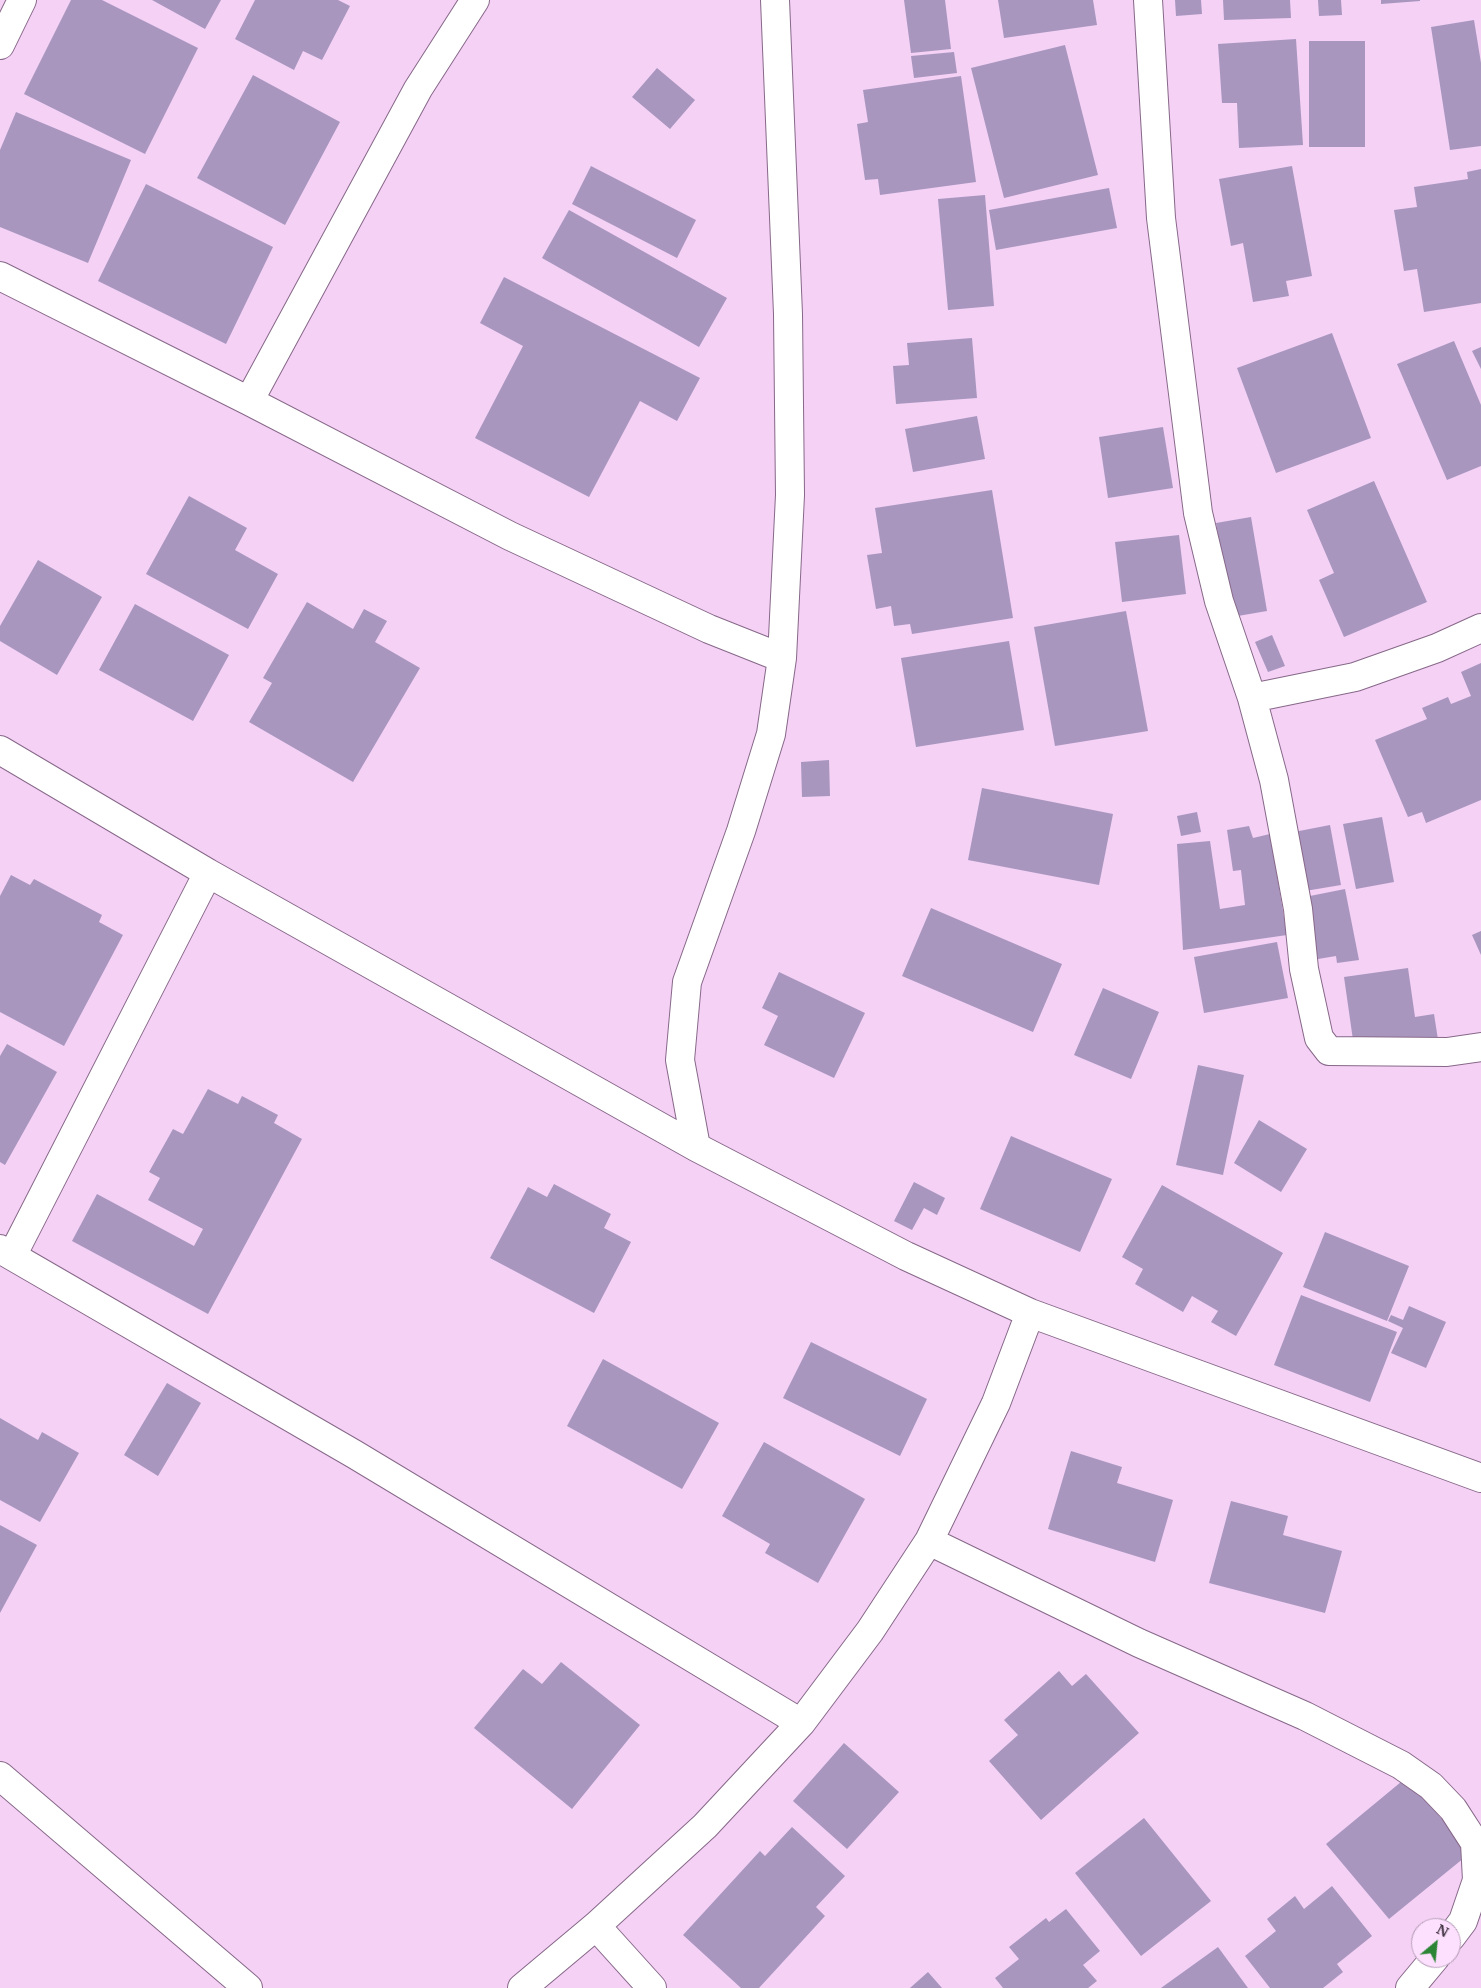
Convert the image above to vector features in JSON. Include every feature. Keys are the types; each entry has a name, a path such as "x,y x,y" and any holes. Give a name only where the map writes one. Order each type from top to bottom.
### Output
{"street":[{"path":"0,45 22,0"},
{"path":"248,401 418,89 474,0"},
{"path":"696,1147 680,1060 687,982 741,832 771,734 782,658 790,495 788,314 775,0"},
{"path":"1148,0 1161,218 1198,513 1219,601 1252,698 1274,780 1298,909 1304,969 1319,1038 1330,1051 1447,1052 1481,1047"},
{"path":"0,276 510,536 709,629 782,658"},
{"path":"1252,698 1355,677 1437,648 1481,628"},
{"path":"0,750 208,873 696,1147 906,1256 1030,1313 1481,1478"},
{"path":"208,873 6,1252 354,1454 801,1724"},
{"path":"522,1988 596,1926 705,1826 801,1724 870,1631 929,1541 996,1403 1030,1313"},
{"path":"929,1541 1139,1643 1305,1716 1400,1765 1431,1786 1454,1809 1475,1843 1478,1880 1461,1924"},
{"path":"0,1776 248,1988"},
{"path":"596,1926 652,1988"},
{"path":"1410,1988 1427,1968"}],"building":[{"path":"71,0 102,0 198,48 145,154 24,94"},
{"path":"152,0 221,0 205,29"},
{"path":"255,0 338,0 350,6 322,60 303,51 294,70 235,39"},
{"path":"904,0 945,0 951,49 911,53"},
{"path":"998,0 1093,0 1097,25 1004,38"},
{"path":"1175,0 1201,0 1202,14 1176,16"},
{"path":"1223,0 1290,0 1291,18 1224,20"},
{"path":"1318,0 1341,0 1342,15 1319,16"},
{"path":"1381,0 1420,0 1420,1 1381,4"},
{"path":"1474,20 1481,63 1481,146 1450,150 1431,27"},
{"path":"1296,39 1303,145 1239,148 1237,103 1222,103 1218,44"},
{"path":"1309,41 1365,41 1365,147 1309,147"},
{"path":"1065,45 1098,175 1004,198 971,68"},
{"path":"954,52 957,73 914,78 911,56"},
{"path":"657,68 695,100 670,129 632,97"},
{"path":"253,75 340,122 285,225 197,178"},
{"path":"961,76 976,182 880,195 878,179 865,180 857,124 868,122 863,90"},
{"path":"16,112 131,160 88,263 0,227 0,150"},
{"path":"591,166 696,220 677,258 572,204"},
{"path":"1292,166 1312,276 1286,281 1289,296 1253,302 1243,243 1231,246 1219,179"},
{"path":"1481,169 1481,303 1424,312 1417,269 1404,271 1394,210 1417,207 1414,187 1468,179 1467,172"},
{"path":"146,184 273,247 226,344 98,281"},
{"path":"1109,188 1117,228 996,250 989,210"},
{"path":"985,195 994,306 948,310 938,199"},
{"path":"569,210 727,298 699,347 542,258"},
{"path":"504,277 700,378 677,421 640,401 589,497 475,438 523,346 480,323"},
{"path":"1332,333 1371,438 1276,473 1237,368"},
{"path":"972,338 977,398 896,404 893,366 909,365 907,343"},
{"path":"1454,341 1481,405 1481,466 1447,480 1397,364"},
{"path":"1481,347 1481,369 1472,351"},
{"path":"977,416 985,459 913,472 905,429"},
{"path":"1163,427 1173,488 1108,498 1099,437"},
{"path":"1374,481 1427,602 1344,637 1319,580 1334,573 1307,510"},
{"path":"992,490 1013,618 912,634 910,624 894,626 891,606 876,609 867,555 882,553 875,508"},
{"path":"189,496 247,528 235,550 278,574 248,629 146,574"},
{"path":"1251,517 1267,611 1232,617 1216,523"},
{"path":"1179,535 1186,594 1122,602 1115,542"},
{"path":"38,560 102,597 57,675 0,641 0,626"},
{"path":"307,602 353,629 364,609 387,621 375,642 420,668 353,782 249,722 272,683 263,678"},
{"path":"135,604 229,655 193,721 99,670"},
{"path":"1126,611 1148,731 1055,746 1034,627"},
{"path":"1272,635 1285,666 1268,672 1255,642"},
{"path":"1009,641 1024,730 916,747 901,658"},
{"path":"1481,663 1481,800 1426,823 1422,812 1408,817 1375,740 1427,719 1422,708 1448,697 1451,704 1471,696 1461,672"},
{"path":"829,760 830,796 802,797 801,762"},
{"path":"982,788 1113,814 1099,885 968,860"},
{"path":"1197,812 1201,832 1181,836 1177,816"},
{"path":"1382,817 1394,882 1356,889 1343,824"},
{"path":"1330,825 1341,885 1305,891 1294,832"},
{"path":"1249,826 1253,838 1270,834 1287,935 1183,950 1177,844 1210,841 1220,909 1245,905 1241,870 1233,871 1227,830"},
{"path":"11,875 30,885 34,879 102,915 99,922 123,935 64,1046 0,1012 0,896"},
{"path":"1345,889 1359,960 1337,963 1336,956 1318,959 1305,897"},
{"path":"931,908 1062,964 1033,1032 902,976"},
{"path":"1481,931 1481,955 1472,935"},
{"path":"1277,942 1288,998 1204,1013 1194,957"},
{"path":"1408,968 1415,1017 1434,1014 1439,1046 1354,1047 1344,977"},
{"path":"779,972 865,1013 834,1078 764,1045 778,1016 762,1008"},
{"path":"1103,988 1159,1012 1131,1079 1074,1055"},
{"path":"7,1044 57,1072 5,1165 0,1162 0,1056"},
{"path":"1198,1065 1244,1075 1223,1175 1176,1165"},
{"path":"208,1089 238,1104 242,1096 278,1115 274,1123 302,1139 208,1314 72,1241 97,1194 194,1246 203,1229 148,1200 160,1178 149,1172 173,1129 183,1134"},
{"path":"1259,1120 1307,1149 1281,1192 1234,1163"},
{"path":"1011,1136 1112,1179 1080,1252 980,1209"},
{"path":"914,1182 945,1198 937,1215 924,1208 912,1230 894,1221"},
{"path":"554,1184 611,1214 604,1228 631,1242 594,1313 490,1258 528,1187 547,1197"},
{"path":"1162,1185 1283,1253 1236,1336 1211,1322 1218,1311 1192,1296 1183,1312 1135,1284 1143,1269 1122,1257"},
{"path":"1325,1232 1409,1266 1387,1321 1303,1287"},
{"path":"1301,1295 1397,1332 1370,1402 1274,1365"},
{"path":"1409,1306 1446,1322 1426,1368 1391,1353 1403,1328 1388,1321 1391,1315 1403,1320"},
{"path":"811,1342 927,1399 900,1456 783,1398"},
{"path":"603,1359 719,1423 682,1489 567,1426"},
{"path":"167,1383 201,1403 158,1476 124,1455"},
{"path":"0,1418 38,1440 42,1432 79,1453 40,1522 0,1500"},
{"path":"764,1442 865,1499 818,1583 765,1553 770,1544 722,1516"},
{"path":"1071,1451 1122,1467 1117,1483 1173,1500 1155,1562 1048,1529"},
{"path":"1231,1501 1288,1516 1283,1535 1342,1551 1325,1613 1209,1583"},
{"path":"0,1525 37,1545 0,1613"},
{"path":"561,1662 640,1725 572,1809 474,1728 523,1669 542,1684"},
{"path":"1059,1671 1072,1686 1086,1674 1139,1733 1041,1820 989,1761 1018,1735 1004,1720"},
{"path":"844,1743 899,1792 847,1849 793,1801"},
{"path":"1407,1777 1470,1853 1389,1919 1326,1844"},
{"path":"1144,1818 1211,1901 1141,1956 1075,1873"},
{"path":"792,1827 845,1876 816,1907 825,1916 759,1988 741,1988 683,1935 760,1851 765,1856"},
{"path":"1332,1886 1372,1936 1337,1964 1343,1972 1323,1988 1270,1988 1245,1956 1276,1931 1267,1919 1295,1896 1304,1909"},
{"path":"1066,1909 1100,1951 1083,1965 1097,1981 1088,1988 1003,1988 995,1978 1019,1959 1009,1947 1046,1918 1049,1922"},
{"path":"1218,1947 1248,1988 1161,1988"},
{"path":"928,1972 942,1988 910,1988"}]}
